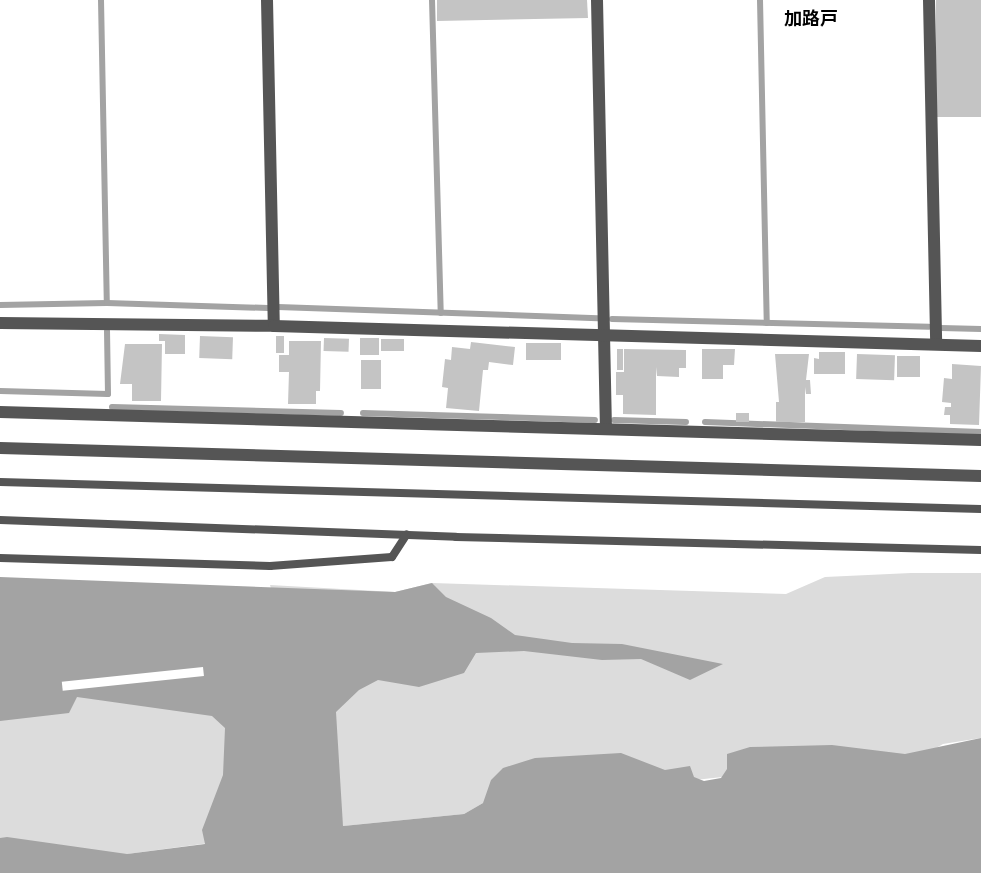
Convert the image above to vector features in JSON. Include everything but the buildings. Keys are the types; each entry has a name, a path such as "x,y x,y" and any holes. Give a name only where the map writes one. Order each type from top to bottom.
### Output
{"street":[{"path":"267,0 274,326"},
{"path":"597,0 606,429"},
{"path":"929,0 936,344"},
{"path":"0,323 274,326 981,346"},
{"path":"0,412 981,440"},
{"path":"0,448 981,476"}],"lane":[{"path":"0,483 981,508"},
{"path":"0,520 981,550"},
{"path":"0,558 270,566 392,557 407,534"}],"shaded area":[{"path":"981,573 981,738 943,744 924,755 483,803 464,814 343,826 270,585 395,592 432,583 786,594 825,577"},
{"path":"0,577 395,592 432,583 446,597 491,618 515,635 572,643 622,644 723,664 690,680 641,659 602,660 524,651 476,653 464,673 419,687 378,680 359,690 336,712 343,826 464,814 483,803 491,780 503,768 535,758 621,753 665,770 690,766 694,777 704,781 721,778 727,769 727,754 750,747 832,745 905,754 981,738 981,873 0,873 0,838 7,837 127,854 205,844 202,830 223,775 225,728 212,716 77,697 69,713 0,721"},
{"path":"0,675 228,681 232,840 0,871"}],"pier":[{"path":"203,667 204,676 63,691 62,682"}],"waterway":[{"path":"101,0 107,300"},
{"path":"432,0 441,313"},
{"path":"760,0 767,323"},
{"path":"0,305 107,303 268,308"},
{"path":"278,307 598,318"},
{"path":"612,319 929,327"},
{"path":"941,328 981,329"},
{"path":"0,391 108,394 107,331"},
{"path":"112,407 341,413"},
{"path":"363,413 595,420"},
{"path":"614,420 686,422"},
{"path":"705,422 981,432"}],"district":[{"name":"加路戸","path":"811,19"}]}
